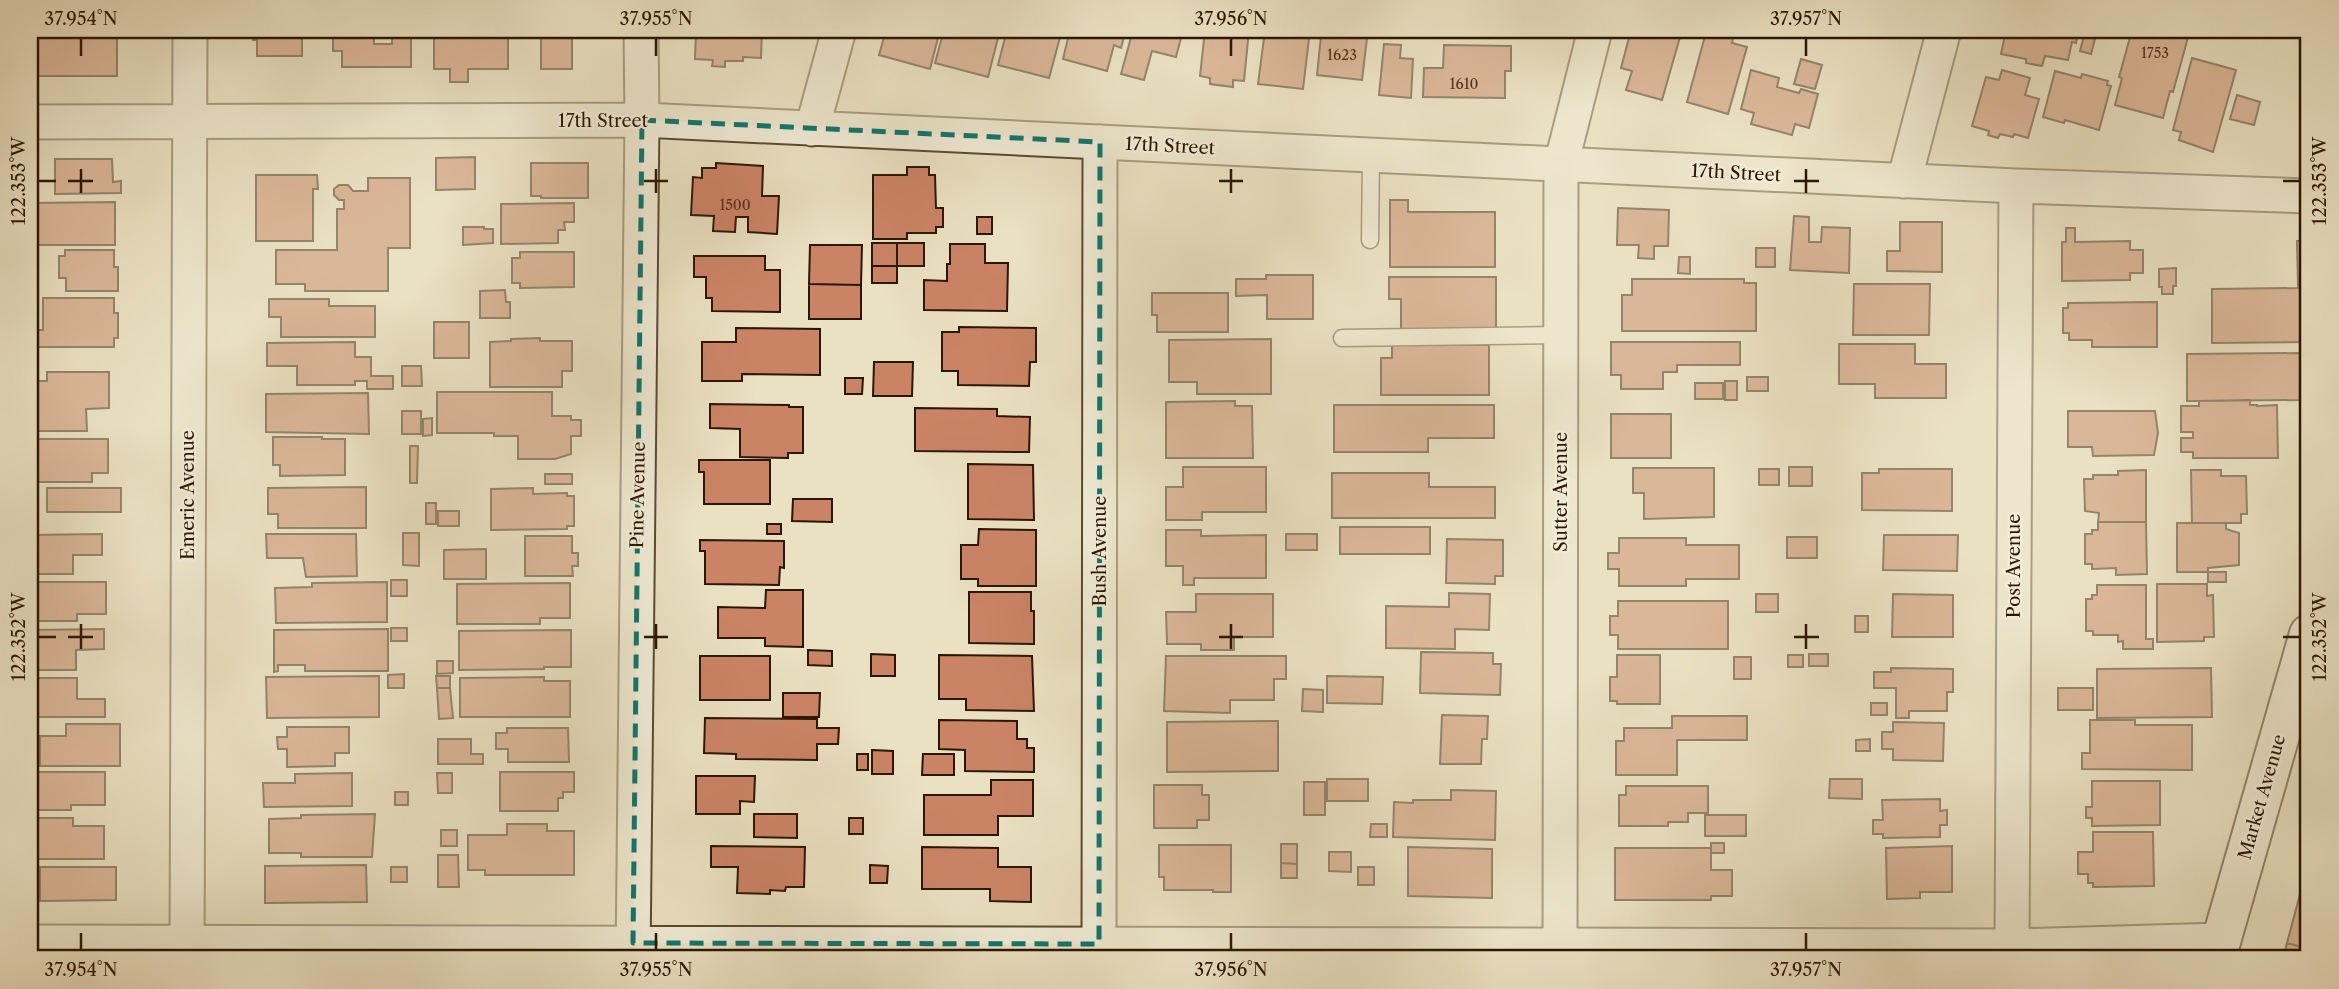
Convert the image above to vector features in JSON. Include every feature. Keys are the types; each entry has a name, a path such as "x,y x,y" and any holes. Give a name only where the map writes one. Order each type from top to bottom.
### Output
{"street":[{"name":"Emeric Avenue","path":"186,951 190,30"},
{"name":"Pine Avenue","path":"633,951 641,30"},
{"path":"812,129 839,30"},
{"name":"Sutter Avenue","path":"1560,952 1561,165 1595,30"},
{"path":"1904,181 1944,30"},
{"name":"17th Street","path":"30,122 642,120 2016,187 2309,196"},
{"name":"Bush Avenue","path":"1099,952 1100,142"},
{"name":"Post Avenue","path":"2012,946 2016,187"},
{"name":"Market Avenue","path":"2218,950 2303,676 2309,634"},
{"path":"30,942 186,951 1939,953 2012,946 2218,950"}],"lane":[{"path":"1370,240 1371,156"},
{"path":"1342,338 1561,335"}],"highlighted area":[{"path":"642,120 1100,142 1099,944 633,943"}],"building":[{"path":"253,30 302,30 302,56 257,56 257,40 253,40"},
{"path":"333,30 374,30 374,44 392,44 392,30 411,30 411,67 342,67 342,51 333,51"},
{"path":"696,30 762,30 761,58 743,57 743,61 725,61 725,67 712,66 713,60 695,59"},
{"path":"886,30 940,30 930,69 879,55"},
{"path":"944,30 1000,30 988,77 935,63"},
{"path":"1007,30 1062,30 1049,78 998,65"},
{"path":"1070,30 1126,30 1121,48 1114,45 1107,71 1063,59"},
{"path":"1133,30 1183,30 1176,57 1152,51 1144,80 1121,74"},
{"path":"1205,30 1249,30 1244,81 1233,80 1233,87 1210,84 1210,78 1200,76"},
{"path":"1265,30 1310,30 1303,89 1258,84"},
{"path":"1325,30 1368,30 1362,80 1317,75 1321,36 1324,36"},
{"path":"1631,30 1682,30 1662,100 1626,90 1632,71 1621,68"},
{"path":"2006,30 2078,30 2076,43 2072,42 2068,60 2045,56 2042,66 2026,63 2026,59 2001,54"},
{"path":"2132,30 2190,30 2163,118 2115,105 2122,78 2119,77"},
{"path":"1711,32 1733,38 1732,43 1747,47 1728,114 1687,102 1705,36 1710,37"},
{"path":"30,33 117,33 117,76 30,76"},
{"path":"541,35 572,35 572,69 541,69"},
{"path":"2084,36 2095,39 2091,54 2080,51"},
{"path":"434,38 508,38 508,69 468,69 468,82 450,82 450,69 434,69"},
{"path":"1384,44 1401,45 1400,58 1413,59 1411,98 1379,95"},
{"path":"1444,45 1511,46 1511,71 1505,71 1505,98 1423,97 1424,68 1443,68"},
{"path":"2192,58 2236,70 2213,152 2179,140 2181,132 2173,130"},
{"path":"1801,59 1822,65 1815,89 1794,84"},
{"path":"1751,70 1779,78 1777,87 1799,93 1801,89 1818,94 1809,128 1795,124 1792,135 1751,124 1754,113 1741,109"},
{"path":"2002,70 2030,78 2025,95 2039,99 2028,138 2000,134 1998,138 1988,135 1989,131 1972,126 1986,77 1999,80"},
{"path":"2055,71 2108,81 2107,85 2111,86 2099,130 2043,117"},
{"path":"2237,95 2260,102 2254,125 2230,119"},
{"path":"475,157 475,189 436,190 436,158"},
{"path":"55,159 112,159 113,182 121,181 121,193 55,194"},
{"path":"531,163 588,163 588,198 531,196"},
{"path":"716,163 763,166 762,196 779,196 777,234 748,232 748,217 736,217 735,232 713,231 714,216 691,215 693,177 702,178 702,168 716,168"},
{"path":"907,167 929,167 929,175 935,175 936,208 943,208 943,227 936,227 936,233 907,233 907,239 873,239 873,175 907,175"},
{"path":"256,175 317,175 318,189 313,189 313,241 256,241"},
{"path":"368,178 410,178 410,248 388,248 388,291 305,291 305,284 276,284 276,250 337,250 337,209 344,209 344,200 339,200 334,195 334,189 339,185 348,185 353,191 368,191"},
{"path":"1390,200 1408,200 1408,212 1495,212 1495,267 1390,267"},
{"path":"115,202 115,245 30,245 30,203"},
{"path":"574,203 574,222 564,222 565,230 558,230 558,243 501,244 501,204"},
{"path":"1618,208 1669,210 1668,246 1654,246 1654,259 1638,258 1639,245 1617,245"},
{"path":"1794,216 1809,217 1809,242 1821,242 1822,227 1850,228 1849,273 1790,270"},
{"path":"977,217 992,217 992,234 977,234"},
{"path":"1900,222 1942,222 1942,272 1887,271 1887,251 1900,251"},
{"path":"463,227 493,229 493,243 463,245"},
{"path":"2066,228 2075,228 2075,242 2130,241 2130,250 2143,250 2143,273 2130,273 2130,280 2062,281 2062,242 2066,242"},
{"path":"2297,241 2309,241 2309,342 2212,343 2212,289 2298,288"},
{"path":"872,243 897,243 897,266 872,266"},
{"path":"897,243 924,243 924,266 897,266"},
{"path":"950,244 985,244 985,263 1008,263 1007,311 924,310 924,280 947,281"},
{"path":"810,245 862,245 861,285 809,284"},
{"path":"1756,248 1775,248 1775,267 1756,267"},
{"path":"65,250 114,250 114,267 118,267 118,291 66,291 66,278 59,278 59,256 65,256"},
{"path":"520,252 574,252 574,287 520,288 520,283 512,283 512,258 520,258"},
{"path":"30,256 36,256 36,289 30,289"},
{"path":"694,256 765,256 765,270 780,270 780,312 712,311 712,298 706,298 706,277 694,277"},
{"path":"1679,257 1690,257 1690,274 1678,273"},
{"path":"872,266 897,266 897,283 872,283"},
{"path":"2176,268 2173,294 2162,294 2162,287 2159,287 2159,269"},
{"path":"1266,275 1313,275 1313,319 1267,319 1267,295 1236,296 1236,279 1266,279"},
{"path":"1389,277 1496,277 1496,329 1401,329 1401,299 1389,299"},
{"path":"1632,279 1744,279 1744,283 1756,283 1756,331 1622,331 1622,295 1632,295"},
{"path":"809,284 861,285 861,319 809,319"},
{"path":"1854,284 1930,284 1929,335 1853,335"},
{"path":"505,290 506,302 510,302 510,318 480,318 480,291"},
{"path":"1152,293 1228,293 1228,332 1157,332 1157,315 1152,315"},
{"path":"43,298 114,298 114,313 118,313 118,338 114,338 114,347 32,347 32,330 43,330"},
{"path":"269,299 329,299 329,306 375,306 375,337 281,337 281,317 269,317"},
{"path":"2157,302 2157,347 2092,347 2092,340 2069,340 2069,333 2063,333 2063,308 2068,308 2068,303"},
{"path":"434,322 469,322 469,358 434,358"},
{"path":"959,327 1036,328 1036,362 1030,362 1029,386 958,385 958,371 942,371 942,332 959,332"},
{"path":"736,328 820,329 820,375 742,374 742,381 702,381 702,342 736,342"},
{"path":"540,338 540,341 572,341 572,371 562,371 562,387 490,387 490,342"},
{"path":"1271,339 1271,394 1197,394 1197,382 1169,382 1169,340"},
{"path":"355,342 355,357 371,357 371,376 393,376 393,389 367,389 367,381 355,381 355,385 297,385 297,366 267,366 267,343"},
{"path":"1611,342 1740,342 1740,365 1677,365 1677,372 1663,372 1663,389 1621,389 1621,375 1611,375"},
{"path":"1839,344 1915,344 1915,364 1946,364 1946,398 1875,398 1875,384 1839,384"},
{"path":"1392,345 1489,345 1489,395 1381,395 1381,358 1392,358"},
{"path":"2302,353 2302,400 2187,401 2187,354"},
{"path":"874,362 913,362 912,396 873,396"},
{"path":"402,366 421,366 422,386 402,386"},
{"path":"47,372 109,372 109,408 86,409 87,431 30,431 30,381 47,381"},
{"path":"1747,377 1768,377 1768,391 1747,391"},
{"path":"845,378 863,378 862,394 845,394"},
{"path":"1725,381 1737,381 1737,400 1725,400"},
{"path":"1695,383 1723,383 1723,399 1695,399"},
{"path":"437,392 552,392 552,416 571,416 571,420 581,420 581,436 571,436 571,454 555,459 518,459 518,436 494,436 494,433 437,433"},
{"path":"368,393 369,434 266,432 266,394"},
{"path":"2250,400 2250,405 2277,405 2278,458 2193,458 2193,452 2181,452 2181,438 2193,438 2193,432 2181,432 2181,406 2199,406 2199,401"},
{"path":"1235,401 1235,406 1252,406 1253,458 1166,458 1166,402"},
{"path":"710,404 803,407 803,453 788,453 788,458 740,457 740,429 710,428"},
{"path":"1334,405 1494,405 1494,438 1428,438 1428,452 1334,452"},
{"path":"915,408 997,409 997,416 1030,417 1029,452 915,451"},
{"path":"402,411 421,411 421,434 402,434"},
{"path":"2068,411 2155,411 2158,433 2154,455 2093,456 2092,447 2068,447"},
{"path":"1611,414 1671,414 1671,458 1611,458"},
{"path":"432,418 432,435 423,436 423,419"},
{"path":"273,437 345,439 345,475 280,476 280,465 273,465"},
{"path":"30,439 108,439 108,473 92,473 92,482 30,482"},
{"path":"410,446 418,446 417,483 410,483"},
{"path":"699,460 770,460 770,504 704,504 704,472 699,472"},
{"path":"968,464 1033,465 1034,520 968,519"},
{"path":"1183,467 1266,467 1266,512 1202,512 1202,520 1166,520 1166,487 1183,487"},
{"path":"1789,467 1812,467 1812,486 1789,486"},
{"path":"1633,468 1714,468 1714,517 1644,519 1644,493 1633,493"},
{"path":"1759,469 1779,469 1779,485 1759,485"},
{"path":"1879,469 1952,469 1952,511 1862,510 1862,473 1879,473"},
{"path":"2146,470 2146,522 2098,522 2099,513 2085,511 2084,479 2093,479 2093,475 2118,475 2118,471"},
{"path":"2191,470 2221,470 2221,476 2246,476 2247,514 2241,514 2241,523 2192,523"},
{"path":"1332,473 1429,473 1429,487 1495,487 1495,518 1332,518"},
{"path":"545,474 572,474 572,484 545,484"},
{"path":"366,487 366,528 278,528 278,514 268,514 268,488"},
{"path":"47,488 121,488 121,512 47,512"},
{"path":"533,488 533,494 567,493 567,496 574,496 574,526 567,526 567,529 491,530 491,489"},
{"path":"793,499 832,499 832,522 792,521"},
{"path":"426,503 436,503 436,524 426,524"},
{"path":"438,511 459,511 459,526 438,526"},
{"path":"2098,522 2146,522 2147,574 2116,575 2116,568 2092,569 2092,564 2085,564 2085,534 2098,530"},
{"path":"2177,523 2226,523 2226,529 2239,533 2239,565 2208,568 2208,572 2177,572"},
{"path":"767,524 781,524 781,534 767,534"},
{"path":"1340,527 1430,527 1430,554 1340,554"},
{"path":"979,529 1036,530 1036,586 978,586 978,579 961,579 961,545 978,545"},
{"path":"1166,530 1201,530 1201,536 1266,535 1266,578 1194,578 1194,585 1183,585 1183,566 1166,566"},
{"path":"403,533 419,533 419,566 403,565"},
{"path":"102,534 102,555 73,555 73,574 30,574 30,535"},
{"path":"266,534 356,534 357,576 306,577 303,558 267,558"},
{"path":"1286,534 1317,534 1317,550 1286,550"},
{"path":"1884,535 1958,535 1957,571 1883,570"},
{"path":"525,536 572,536 572,553 578,553 578,566 572,566 573,576 525,576"},
{"path":"1787,537 1817,537 1817,558 1787,558"},
{"path":"1619,538 1686,538 1686,545 1739,545 1739,579 1686,579 1686,586 1619,586 1619,569 1608,569 1608,553 1619,553"},
{"path":"1447,539 1503,540 1503,576 1495,576 1495,584 1446,583"},
{"path":"700,540 784,541 784,568 780,567 779,585 705,584 705,551 700,551"},
{"path":"486,549 486,579 444,579 444,550"},
{"path":"2208,572 2226,572 2226,582 2208,582"},
{"path":"391,580 407,580 407,596 391,596"},
{"path":"30,582 106,582 106,614 77,614 77,621 30,621"},
{"path":"387,582 387,622 276,623 275,588 312,587 312,583"},
{"path":"570,583 570,618 540,618 540,624 457,624 457,584"},
{"path":"2157,584 2207,584 2207,596 2213,595 2214,637 2204,637 2204,641 2157,642"},
{"path":"2097,585 2146,585 2146,639 2153,639 2153,649 2123,649 2123,641 2118,642 2118,635 2093,635 2093,631 2086,631 2086,599 2097,595"},
{"path":"766,590 803,590 803,647 765,646 765,638 718,638 718,607 765,608"},
{"path":"969,592 1031,592 1034,644 969,643"},
{"path":"1449,593 1490,594 1489,630 1455,629 1455,649 1386,648 1386,606 1449,607"},
{"path":"1196,594 1273,594 1273,637 1234,637 1234,650 1201,650 1201,644 1167,644 1166,612 1196,612"},
{"path":"1756,594 1778,594 1778,612 1756,612"},
{"path":"1893,594 1953,595 1953,637 1892,637"},
{"path":"1618,601 1728,601 1728,649 1618,649 1618,635 1610,635 1610,616 1618,616"},
{"path":"1855,616 1868,616 1868,632 1855,632"},
{"path":"391,628 407,628 407,641 391,641"},
{"path":"104,629 104,649 76,650 76,670 30,670 30,630"},
{"path":"388,629 388,671 305,671 305,665 278,665 278,671 274,672 274,630"},
{"path":"571,630 571,667 459,670 459,631"},
{"path":"808,650 832,651 832,666 808,665"},
{"path":"1421,652 1493,653 1493,664 1501,664 1500,695 1420,693"},
{"path":"871,654 895,655 895,676 871,676"},
{"path":"1809,654 1828,654 1828,666 1809,666"},
{"path":"939,655 1032,656 1034,711 966,710 966,699 939,699"},
{"path":"1617,655 1660,655 1660,704 1617,704 1617,701 1610,701 1610,677 1617,677"},
{"path":"1788,655 1803,655 1803,667 1788,667"},
{"path":"700,656 770,656 770,700 700,700"},
{"path":"1166,656 1286,656 1286,679 1274,679 1274,700 1230,700 1230,713 1164,711"},
{"path":"1734,657 1751,657 1751,679 1734,679"},
{"path":"437,661 453,661 453,673 437,674"},
{"path":"1891,668 1953,669 1953,692 1947,692 1947,711 1909,711 1909,718 1896,718 1896,688 1874,688 1874,672 1891,672"},
{"path":"2211,668 2212,717 2097,718 2097,669"},
{"path":"404,674 404,688 388,688 388,675"},
{"path":"379,676 379,717 267,718 266,677"},
{"path":"436,676 450,676 450,688 437,688"},
{"path":"1327,676 1383,677 1382,704 1327,703"},
{"path":"544,677 544,681 570,681 570,717 460,717 460,678"},
{"path":"30,678 77,678 77,699 105,699 105,717 30,717"},
{"path":"437,688 450,688 453,718 439,719"},
{"path":"2058,688 2093,688 2093,710 2058,710"},
{"path":"1303,689 1323,690 1323,712 1302,711"},
{"path":"783,693 820,693 819,717 783,717"},
{"path":"1871,703 1887,703 1887,715 1871,715"},
{"path":"1442,715 1488,716 1487,739 1482,739 1481,764 1440,764"},
{"path":"1672,716 1747,716 1747,740 1677,740 1677,775 1616,775 1616,741 1624,741 1624,728 1672,728"},
{"path":"705,718 817,719 817,728 839,728 838,744 817,744 817,760 736,759 736,754 704,753"},
{"path":"939,720 1017,721 1017,739 1027,739 1027,748 1034,748 1034,772 965,771 965,750 939,749"},
{"path":"2090,720 2135,720 2135,725 2192,725 2192,770 2082,769 2082,753 2090,753"},
{"path":"1278,721 1278,771 1167,772 1167,722"},
{"path":"1893,722 1944,723 1943,761 1893,760 1893,749 1882,749 1882,732 1893,732"},
{"path":"66,724 120,724 120,766 40,766 40,736 66,736"},
{"path":"287,727 349,727 349,753 335,753 335,766 287,767 287,749 278,749 277,737 287,737"},
{"path":"507,728 568,728 569,762 508,762 508,749 496,749 496,733 507,733"},
{"path":"438,739 471,739 471,754 483,754 483,764 438,764"},
{"path":"1870,739 1870,751 1856,751 1856,740"},
{"path":"872,750 893,751 893,774 872,774"},
{"path":"857,754 868,754 868,770 857,770"},
{"path":"923,754 954,754 954,775 922,775"},
{"path":"30,772 105,772 105,805 71,805 71,810 30,810"},
{"path":"500,772 574,772 574,792 563,792 563,798 558,798 558,811 500,811"},
{"path":"352,773 352,806 264,807 263,783 295,783 295,774"},
{"path":"437,773 452,773 452,793 438,793"},
{"path":"696,776 755,776 754,802 740,801 740,814 696,814"},
{"path":"1327,779 1368,779 1368,801 1327,801"},
{"path":"1830,779 1862,779 1862,799 1829,798"},
{"path":"991,780 1033,780 1033,816 998,816 998,835 924,835 924,795 991,795"},
{"path":"2092,781 2160,781 2160,825 2092,826 2092,818 2086,818 2086,807 2092,807"},
{"path":"1304,782 1325,782 1325,815 1304,815"},
{"path":"1154,785 1202,785 1202,795 1209,795 1209,820 1197,820 1197,828 1154,828"},
{"path":"1626,786 1708,786 1708,813 1688,813 1688,822 1668,822 1668,826 1619,826 1619,795 1626,795"},
{"path":"1451,790 1496,791 1495,840 1393,837 1394,802 1451,800"},
{"path":"395,792 408,792 408,805 395,805"},
{"path":"1940,799 1940,811 1947,810 1947,825 1940,825 1940,837 1883,838 1883,834 1873,834 1873,820 1883,820 1882,800"},
{"path":"375,814 372,857 301,857 301,853 269,853 269,819 301,818 301,815"},
{"path":"754,814 797,814 797,838 754,837"},
{"path":"1705,815 1746,815 1746,836 1705,836"},
{"path":"30,818 73,818 73,826 104,826 104,859 30,859"},
{"path":"849,818 863,818 863,834 849,834"},
{"path":"507,824 547,824 547,831 574,831 574,875 485,875 485,870 468,870 468,835 507,835"},
{"path":"1371,824 1387,824 1387,837 1370,837"},
{"path":"441,830 457,830 457,846 441,846"},
{"path":"2093,832 2153,832 2154,886 2093,887 2093,883 2088,883 2088,874 2078,874 2078,852 2093,852"},
{"path":"1711,843 1724,843 1724,853 1711,853"},
{"path":"1281,844 1297,844 1297,864 1281,863"},
{"path":"1159,845 1231,845 1231,892 1164,890 1164,877 1159,877"},
{"path":"711,846 805,847 804,887 786,887 785,891 770,890 770,894 737,893 738,867 711,867"},
{"path":"1952,846 1952,892 1920,892 1920,898 1887,899 1886,848"},
{"path":"922,847 998,848 998,867 1031,867 1031,902 990,901 990,889 922,889"},
{"path":"1408,847 1492,849 1492,898 1408,896"},
{"path":"1615,848 1711,848 1711,870 1732,870 1732,896 1711,896 1711,900 1615,900"},
{"path":"1329,852 1351,852 1351,872 1329,871"},
{"path":"438,855 458,855 459,887 438,887"},
{"path":"1281,863 1297,864 1297,878 1281,878"},
{"path":"366,865 367,902 265,903 265,866"},
{"path":"870,865 888,866 887,883 870,883"},
{"path":"40,867 116,867 116,900 40,901"},
{"path":"391,867 407,867 407,882 391,882"},
{"path":"1358,867 1374,867 1374,885 1358,885"},
{"path":"2303,883 2309,885 2309,949 2287,943"},
{"path":"2287,943 2309,949 2309,959 2283,959"}]}
